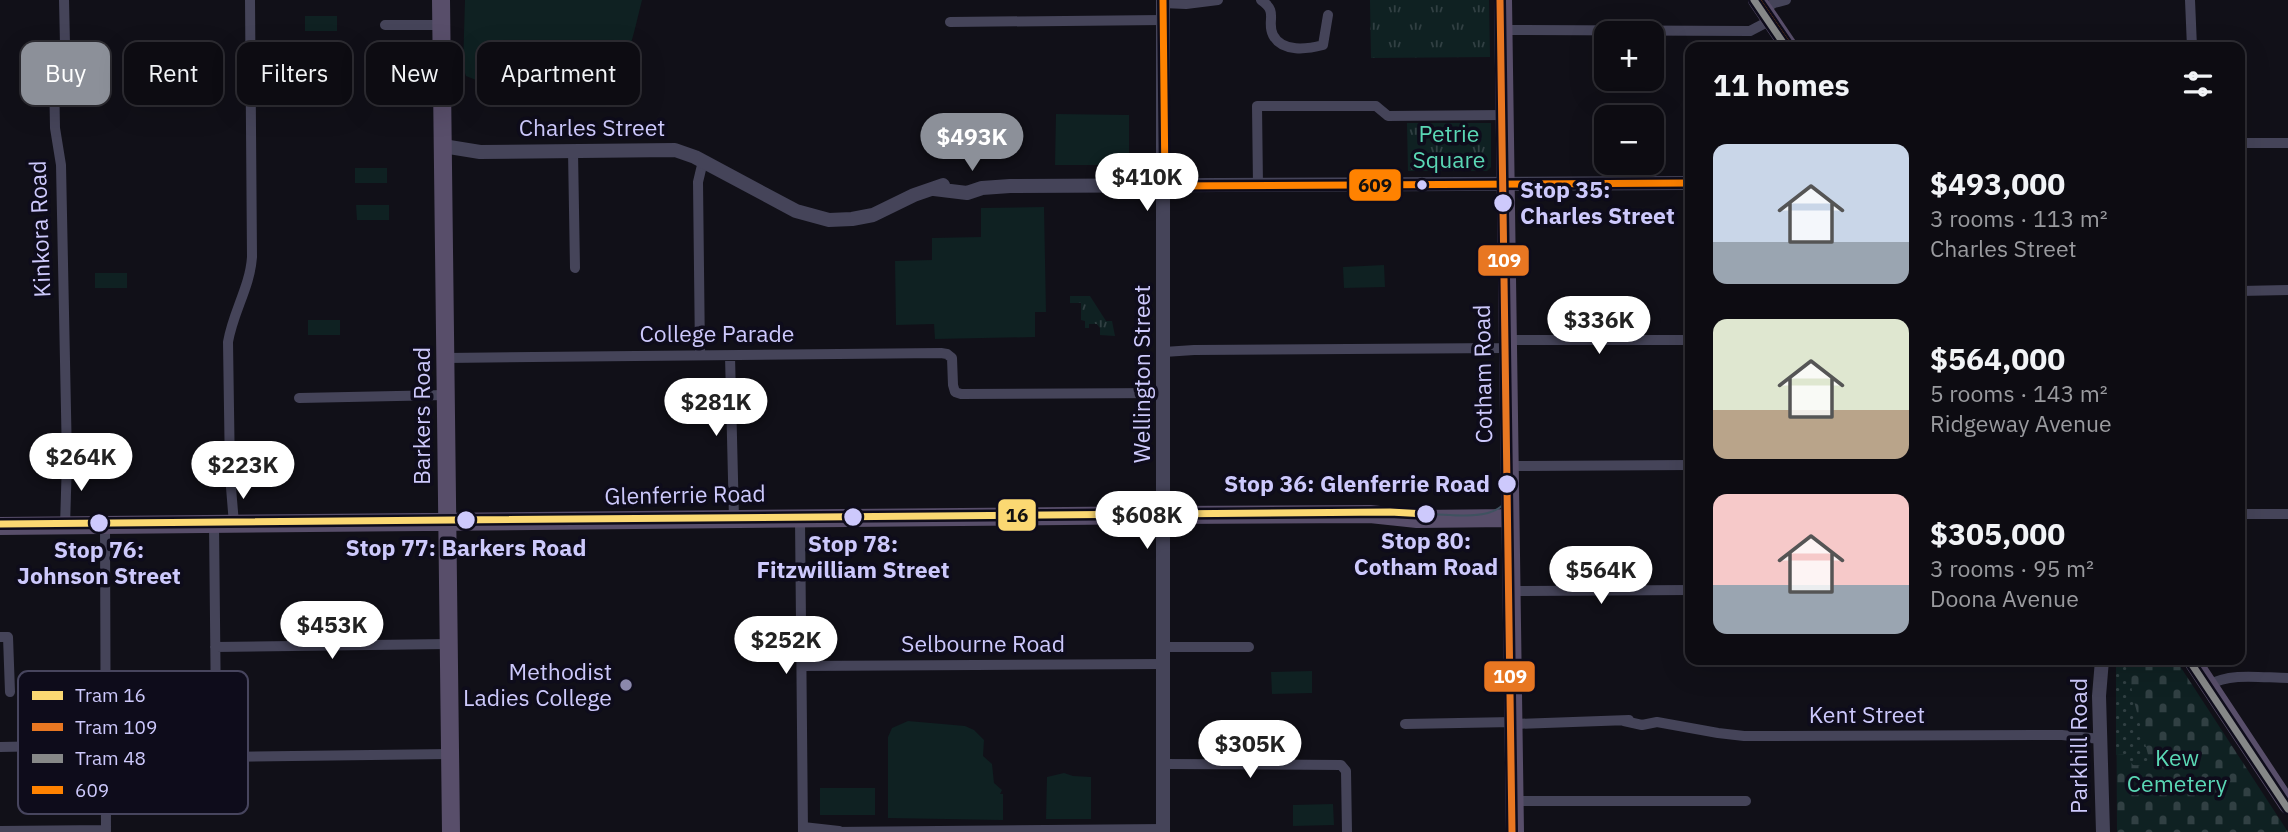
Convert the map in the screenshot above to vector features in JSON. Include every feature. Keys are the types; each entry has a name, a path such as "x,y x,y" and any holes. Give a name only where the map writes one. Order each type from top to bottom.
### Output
{"main road":[{"name":"Barkers Road","path":"441,0 451,832"},
{"name":"Cotham Road","path":"1503,0 1515,832"},
{"path":"1762,6 1785,42"},
{"name":"Glenferrie Road","path":"0,526 1165,515 1370,514 1417,519 1509,512"},
{"path":"2195,665 2288,805"}],"street":[{"name":"Kinkora Road","path":"64,0 65,44 55,70 54,118 61,165 69,526"},
{"path":"215,671 215,647 230,475 228,342 231,323 249,277 252,257 250,0"},
{"path":"1163,1 1186,4 1218,0"},
{"path":"1261,0 1267,4 1272,14 1272,34 1280,43 1290,47 1308,49 1323,45 1328,15"},
{"path":"1503,30 1750,31 1762,6 1786,0"},
{"path":"2192,0 2192,42"},
{"name":"Wellington Street","path":"1163,1 1164,830"},
{"path":"950,22 1163,20"},
{"path":"384,25 441,25"},
{"path":"1258,186 1257,106 1376,106 1388,116 1504,115"},
{"path":"2245,144 2288,143"},
{"name":"Charles Street","path":"443,146 480,152"},
{"name":"Charles Street","path":"443,166 458,156 480,152 676,150 703,161 796,211 829,220 873,215 934,188 962,193 1010,186 1685,183"},
{"path":"573,151 575,268"},
{"path":"700,355 698,182 703,161"},
{"path":"2245,291 2288,290"},
{"path":"1164,349 1685,340"},
{"name":"College Parade","path":"446,358 944,353 950,355 953,361 953,386 955,392 961,394 1164,393"},
{"path":"730,356 734,519"},
{"path":"299,398 446,396"},
{"path":"1509,466 1685,465"},
{"path":"2245,514 2288,514"},
{"path":"800,519 803,830 1164,830"},
{"path":"105,525 105,671"},
{"path":"1511,591 1685,590"},
{"path":"0,637 9,637 10,691"},
{"path":"215,647 449,644"},
{"path":"1164,648 1249,647"},
{"name":"Selbourne Road","path":"802,666 1164,664"},
{"name":"Parkhill Road","path":"2102,665 2100,734 2103,832"},
{"path":"2209,685 2228,678 2288,678"},
{"name":"Kent Street","path":"1405,724 1513,722 1523,725 1624,721 1642,725 1655,722 1731,736 1757,737 2100,734"},
{"path":"0,747 18,747"},
{"path":"248,757 450,754"},
{"path":"1164,764 1338,764 1344,767 1347,775 1347,832"},
{"path":"1514,801 1746,801"},
{"path":"0,831 106,831"}],"green space":[{"path":"465,0 642,0 631,42 477,42 477,80 466,76 463,67"},
{"path":"1370,0 1489,0 1490,57 1371,58"},
{"path":"305,16 337,16 337,31 305,31"},
{"path":"1056,114 1129,115 1129,165 1055,165"},
{"name":"Petrie Square","path":"1407,123 1491,123 1491,167 1487,171 1408,171"},
{"path":"355,168 387,168 387,183 355,183"},
{"path":"356,205 389,205 389,220 357,220"},
{"path":"1044,207 1046,312 1035,312 1035,337 935,339 934,324 896,325 895,261 932,260 932,238 981,237 981,208"},
{"path":"1384,265 1385,287 1344,288 1343,267"},
{"path":"95,273 127,273 127,288 95,288"},
{"path":"1070,296 1090,296 1106,321 1112,321 1115,336 1100,335 1097,324 1089,324 1089,328 1085,328 1085,321 1081,320 1081,303 1070,303"},
{"path":"308,320 340,320 340,335 308,335"},
{"name":"Kew Cemetery","path":"2116,665 2179,665 2288,832 2117,832"},
{"path":"2116,665 2128,665 2133,697 2151,766 2133,765 2124,754 2116,755"},
{"path":"1312,671 1312,693 1272,694 1271,672"},
{"path":"908,721 965,726 974,730 984,740 983,756 992,764 994,783 1002,790 1000,794 1003,794 1003,820 888,818 888,737 892,728"},
{"path":"1064,773 1091,777 1091,819 1046,819 1047,777"},
{"path":"820,788 875,788 875,815 820,815"},
{"path":"1333,804 1334,825 1293,826 1293,805"}],"tram line":[{"name":"109","path":"1500,0 1512,832"},
{"name":"48","path":"1754,0 1783,42"},
{"path":"1426,514 1466,516 1491,512 1501,506 1508,497 1511,484"},
{"name":"16","path":"0,524 1390,512 1426,514"},
{"name":"48","path":"2192,665 2288,809"}],"transit line":[{"name":"609","path":"1163,0 1165,186"},
{"name":"609","path":"1757,0 1786,42"},
{"name":"609","path":"1165,186 1685,183"}],"place":[{"name":"Stop 35: Charles Street","path":"1503,203"},
{"name":"Stop 36: Glenferrie Road","path":"1507,484"},
{"name":"Stop 80: Cotham Road","path":"1426,514"},
{"name":"Stop 78: Fitzwilliam Street","path":"853,517"},
{"name":"Stop 77: Barkers Road","path":"466,520"},
{"name":"Stop 76: Johnson Street","path":"99,523"},
{"name":"Methodist Ladies College","path":"626,685"}]}
